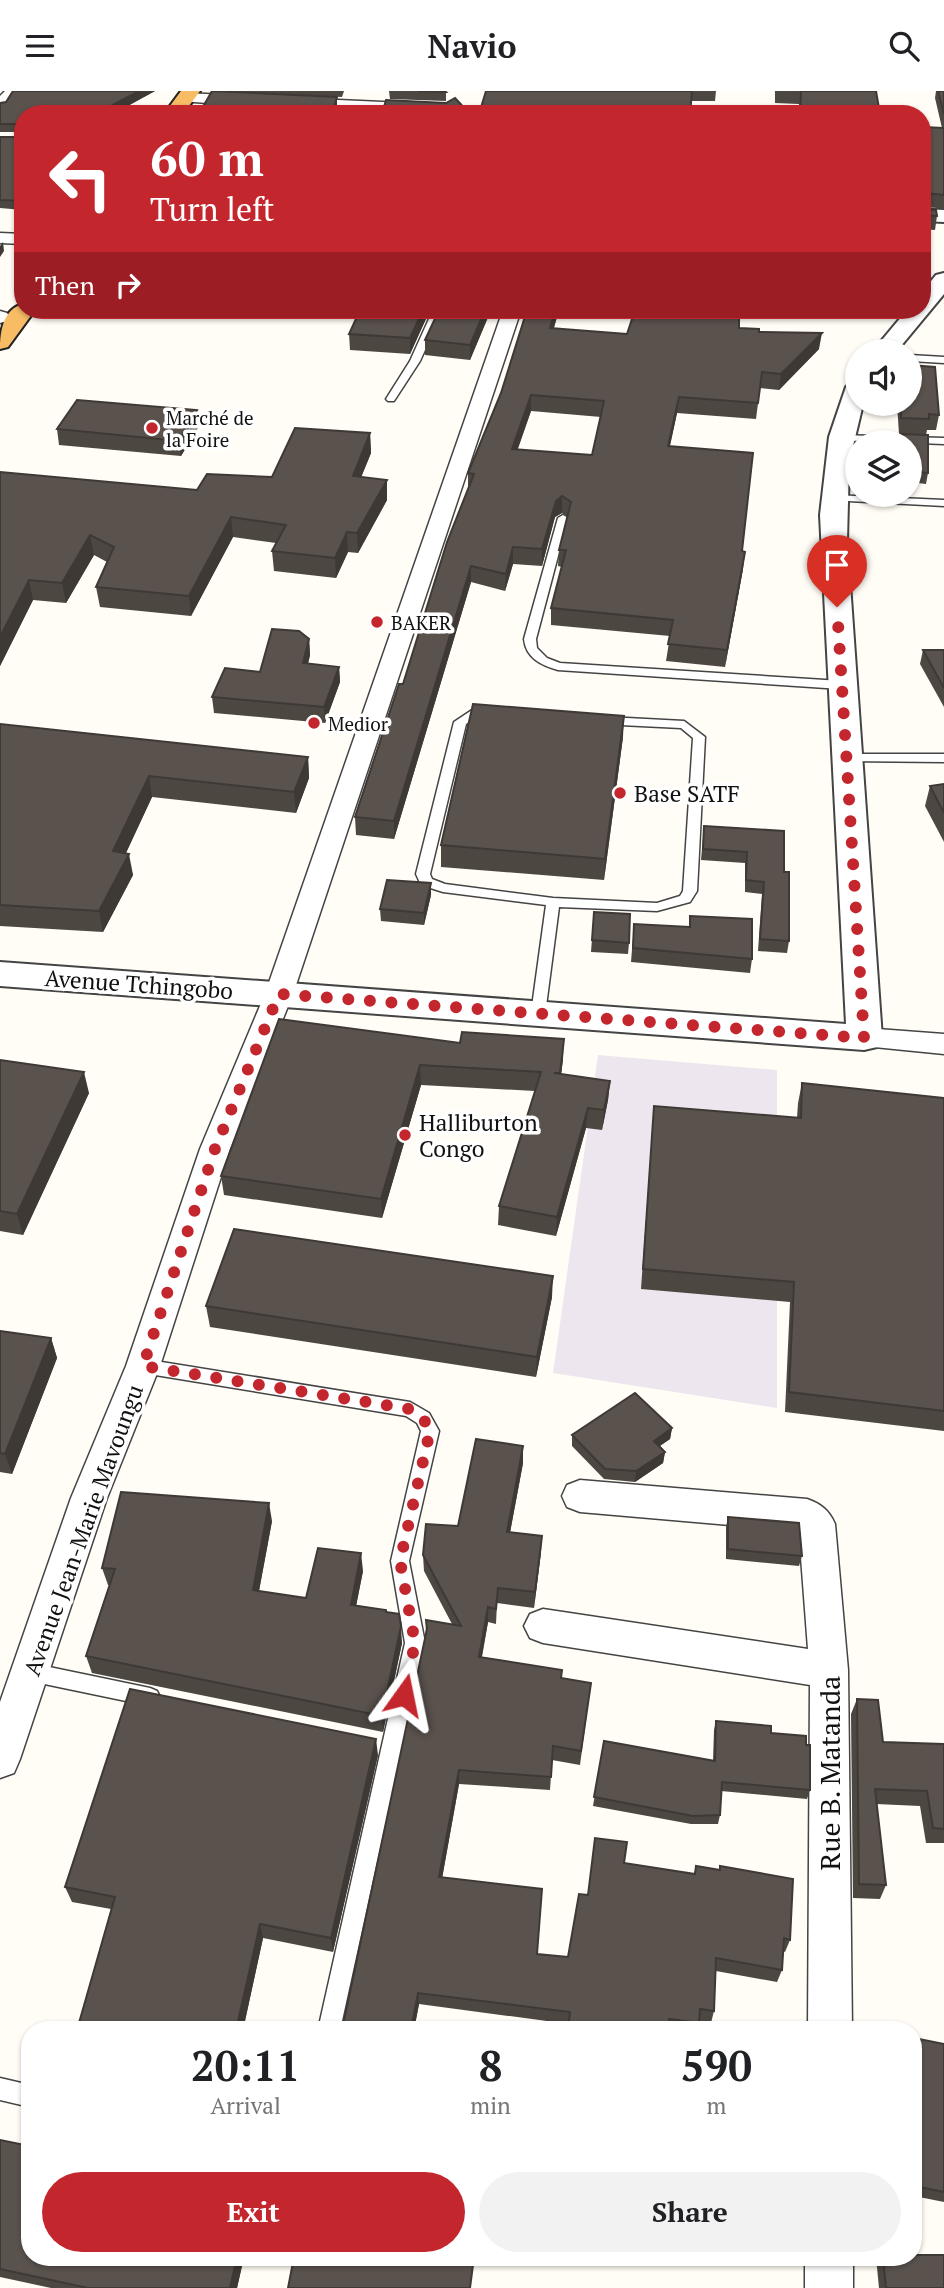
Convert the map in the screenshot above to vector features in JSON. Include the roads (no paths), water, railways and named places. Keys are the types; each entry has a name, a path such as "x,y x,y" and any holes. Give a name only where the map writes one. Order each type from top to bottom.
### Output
{"highway":[{"path":"167,105 183,93"},
{"path":"0,317 14,299"},
{"path":"0,342 17,319"}],"street":[{"path":"0,104 13,91"},
{"path":"183,93 329,105"},
{"path":"931,296 944,280"},
{"name":"Avenue Jean-Marie Mavoungu","path":"0,1759 89,1498 143,1366 215,1149 279,994 509,319"},
{"path":"894,339 912,319"},
{"path":"847,416 839,438 833,498 841,685 849,758 864,1038 944,1044"},
{"name":"Avenue Tchingobo","path":"0,974 864,1038"},
{"name":"Rue B. Matanda","path":"580,1496 807,1515 814,1518 819,1531 829,1670 830,2021"},
{"path":"543,1626 829,1670"},
{"path":"829,2266 829,2288"}],"lane":[{"path":"391,399 415,361 434,319"},
{"path":"922,359 944,360"},
{"path":"839,438 944,441"},
{"path":"833,498 944,503"},
{"path":"563,518 530,639 531,649 544,660 558,666 841,685"},
{"path":"472,714 482,714 673,724 695,731 699,737 690,891 685,899 657,907 553,902 443,888 426,882 423,874 460,722 472,714"},
{"path":"849,758 944,758"},
{"path":"538,1014 553,902"},
{"path":"143,1366 410,1409 423,1418 430,1431 400,1561 415,1643 386,1744 332,2021"},
{"path":"30,1672 164,1699"},
{"path":"0,2089 21,2094"}],"place":[{"name":"Marché de la Foire","path":"152,428"},
{"name":"BAKER","path":"377,622"},
{"name":"Medior","path":"314,723"},
{"name":"Base SATF","path":"620,793"},
{"name":"Halliburton Congo","path":"405,1135"}]}
